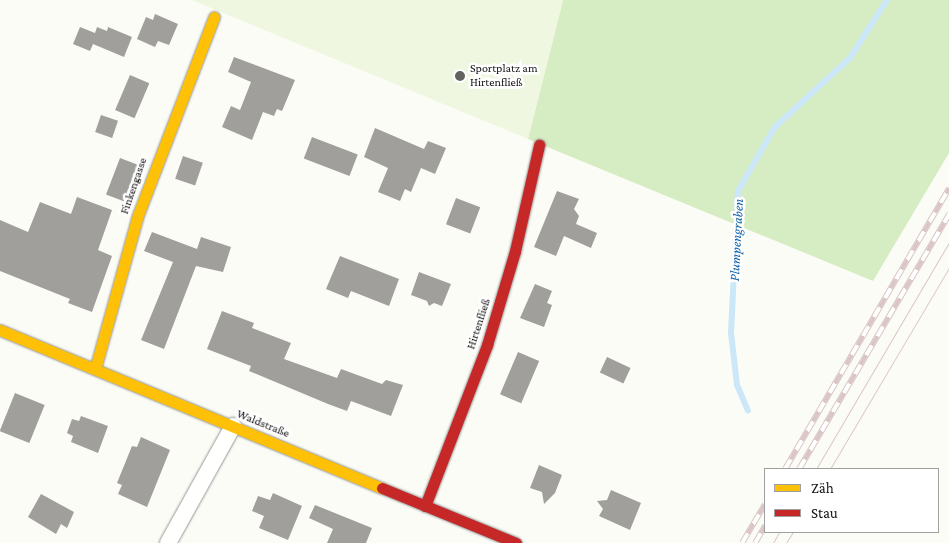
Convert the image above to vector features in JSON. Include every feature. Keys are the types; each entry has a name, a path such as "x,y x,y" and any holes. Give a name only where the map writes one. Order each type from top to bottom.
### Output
{"street":[{"name":"Finkengasse","path":"95,369 141,207 214,17"},
{"name":"Hirtenfließ","path":"425,506 487,345 515,251 539,145"},
{"name":"Waldstraße","path":"0,330 516,543"},
{"path":"168,543 233,426"}],"green space":[{"name":"Sportplatz am Hirtenfließ","path":"192,0 563,0 528,139"},
{"path":"563,0 949,0 949,153 873,281 528,139"}],"building":[{"path":"155,14 178,24 169,45 158,41 155,47 137,39 146,17 153,20"},
{"path":"80,27 95,33 97,27 107,31 108,27 132,37 124,57 93,44 90,51 73,44"},
{"path":"234,57 295,80 282,111 277,109 274,116 263,112 252,140 222,127 231,106 240,110 251,82 228,72"},
{"path":"130,75 149,83 134,118 115,110"},
{"path":"101,115 118,121 112,138 95,132"},
{"path":"375,128 424,149 428,141 446,148 435,174 421,168 411,192 405,189 400,201 378,192 388,168 364,157"},
{"path":"312,137 358,155 350,176 304,158"},
{"path":"183,156 203,163 195,186 175,179"},
{"path":"120,158 138,165 124,201 106,194"},
{"path":"557,191 579,199 574,209 579,216 576,224 597,233 591,248 564,236 556,256 534,247"},
{"path":"77,197 112,210 98,250 112,256 92,312 68,303 70,299 0,271 0,220 28,232 40,202 71,214"},
{"path":"456,198 480,207 470,233 446,224"},
{"path":"152,232 197,249 201,237 231,247 223,272 196,266 164,349 141,340 173,262 144,251"},
{"path":"340,256 399,279 389,306 351,291 348,298 326,289"},
{"path":"419,272 451,284 442,306 434,303 429,306 427,301 411,295"},
{"path":"535,284 552,291 547,303 552,305 544,327 520,318"},
{"path":"222,311 254,323 252,328 291,343 284,359 337,378 341,369 382,384 386,380 403,385 391,416 351,401 347,411 249,371 251,366 207,349"},
{"path":"518,352 539,361 521,403 500,394"},
{"path":"607,357 631,368 623,383 600,372"},
{"path":"15,393 45,405 29,443 0,431"},
{"path":"81,416 108,426 98,453 71,442 73,436 67,433 72,419 79,421"},
{"path":"141,437 170,450 147,507 118,494 122,485 117,483 132,446 137,447"},
{"path":"539,465 562,475 555,493 544,504 542,492 530,488"},
{"path":"611,490 641,503 630,530 599,516 603,509 597,501 607,500"},
{"path":"273,493 302,506 288,540 259,528 264,516 252,511 258,496 270,500"},
{"path":"41,494 74,512 67,528 61,524 56,534 28,517"},
{"path":"315,505 372,528 366,543 327,543 333,529 309,518"}],"waterway":[{"name":"Plumpengraben","path":"748,411 737,385 731,333 738,191 775,127 850,58 887,0"}],"tram line":[{"path":"817,468 949,242"},
{"path":"831,468 949,268"},
{"path":"773,543 778,533"},
{"path":"786,543 792,533"}],"railway":[{"path":"786,468 949,188"},
{"path":"800,468 949,214"},
{"path":"742,543 764,506"},
{"path":"755,543 764,528"}],"traffic: slow":[{"path":"95,369 138,215 214,17"},
{"path":"0,330 382,488"}],"traffic: jam":[{"path":"425,506 487,345 515,251 539,145"},
{"path":"382,488 516,543"}],"place":[{"name":"Sportplatz am Hirtenfließ","path":"460,76"}]}
